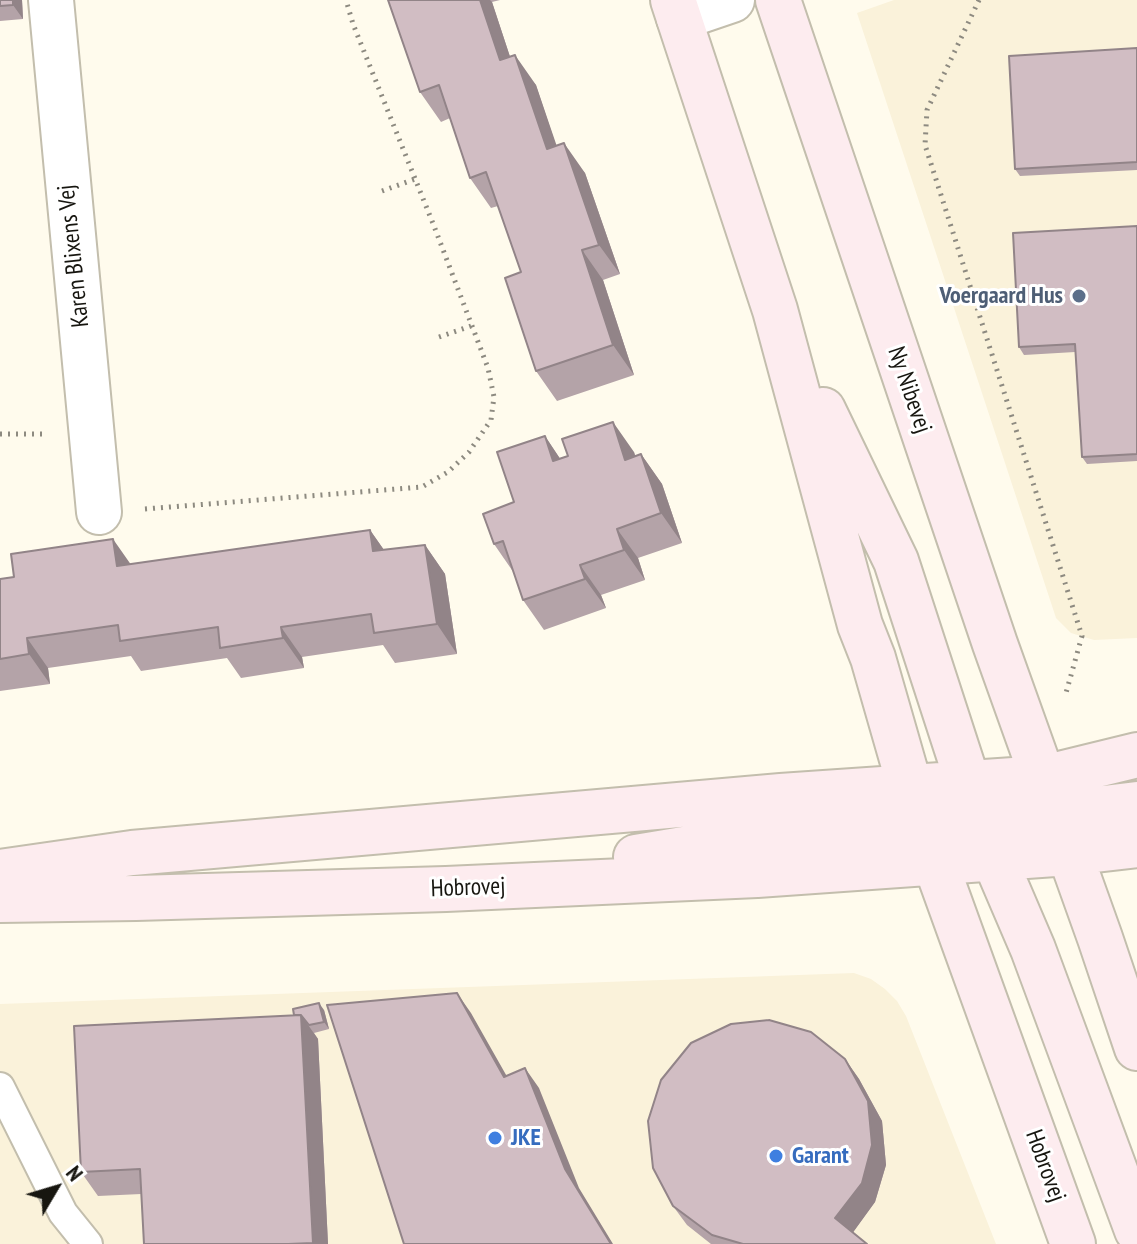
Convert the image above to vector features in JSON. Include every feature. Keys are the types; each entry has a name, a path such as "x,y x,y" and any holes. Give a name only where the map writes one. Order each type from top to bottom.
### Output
{"main road":[{"name":"Ny Nibevej","path":"778,0 995,644 1056,815"},
{"path":"676,9 775,310 860,625 873,658 1033,949 1137,1230"},
{"path":"775,310 896,561 962,822"},
{"path":"1056,815 1137,755"},
{"path":"0,872 132,853 750,798 962,822 1056,815 1137,804"},
{"path":"1056,815 1137,1048"},
{"path":"962,822 1056,815 1137,845"},
{"name":"Hobrovej","path":"0,900 446,889 696,847 962,822 1073,1244"}],"street":[{"name":"Karen Blixens Vej","path":"51,0 99,512"},
{"path":"676,9 732,0"}],"lane":[{"path":"0,1087 63,1213 88,1244"}],"path":[{"path":"99,512 422,487 448,472 469,452 491,420 494,397 488,368 346,0"},
{"path":"979,0 927,110 925,145 1082,636 1062,707"},
{"path":"382,191 415,179"},
{"path":"439,337 471,326"}],"shaded area":[{"path":"894,0 1137,0 1137,638 1094,640 1071,633 1056,618 857,13"},
{"path":"854,973 871,979 885,989 906,1016 996,1244 0,1244 0,1004"}],"building":[{"path":"0,0 13,0 13,5 0,6"},
{"path":"388,0 480,0 500,60 515,55 547,149 564,143 599,245 582,250 613,345 536,371 505,278 521,272 486,172 470,178 439,85 420,92"},
{"path":"1137,48 1137,162 1015,169 1009,56"},
{"name":"Voergaard Hus","path":"1137,226 1137,454 1082,457 1075,344 1019,347 1013,233"},
{"path":"613,422 625,460 641,454 661,513 617,529 624,550 580,565 585,579 523,600 503,541 494,544 483,514 514,502 497,452 545,436 553,461 568,456 562,439"},
{"path":"370,530 373,551 425,545 437,624 374,633 371,614 281,627 283,638 220,648 218,627 120,641 118,625 27,638 29,654 0,659 0,579 14,577 11,554 113,539 117,566"},
{"path":"457,993 504,1077 525,1068 565,1169 611,1244 404,1244 327,1005"},
{"path":"319,1003 324,1022 309,1025 301,1015 294,1015 293,1009"},
{"path":"301,1015 313,1243 144,1244 140,1169 81,1172 74,1026"},
{"path":"769,1020 811,1032 845,1059 868,1101 872,1145 862,1183 835,1218 867,1244 743,1244 712,1235 673,1206 653,1168 648,1121 661,1080 691,1043 731,1024"}],"place":[{"name":"Voergaard Hus","path":"1079,296"},
{"name":"JKE","path":"495,1138"},
{"name":"Garant","path":"776,1156"}]}
